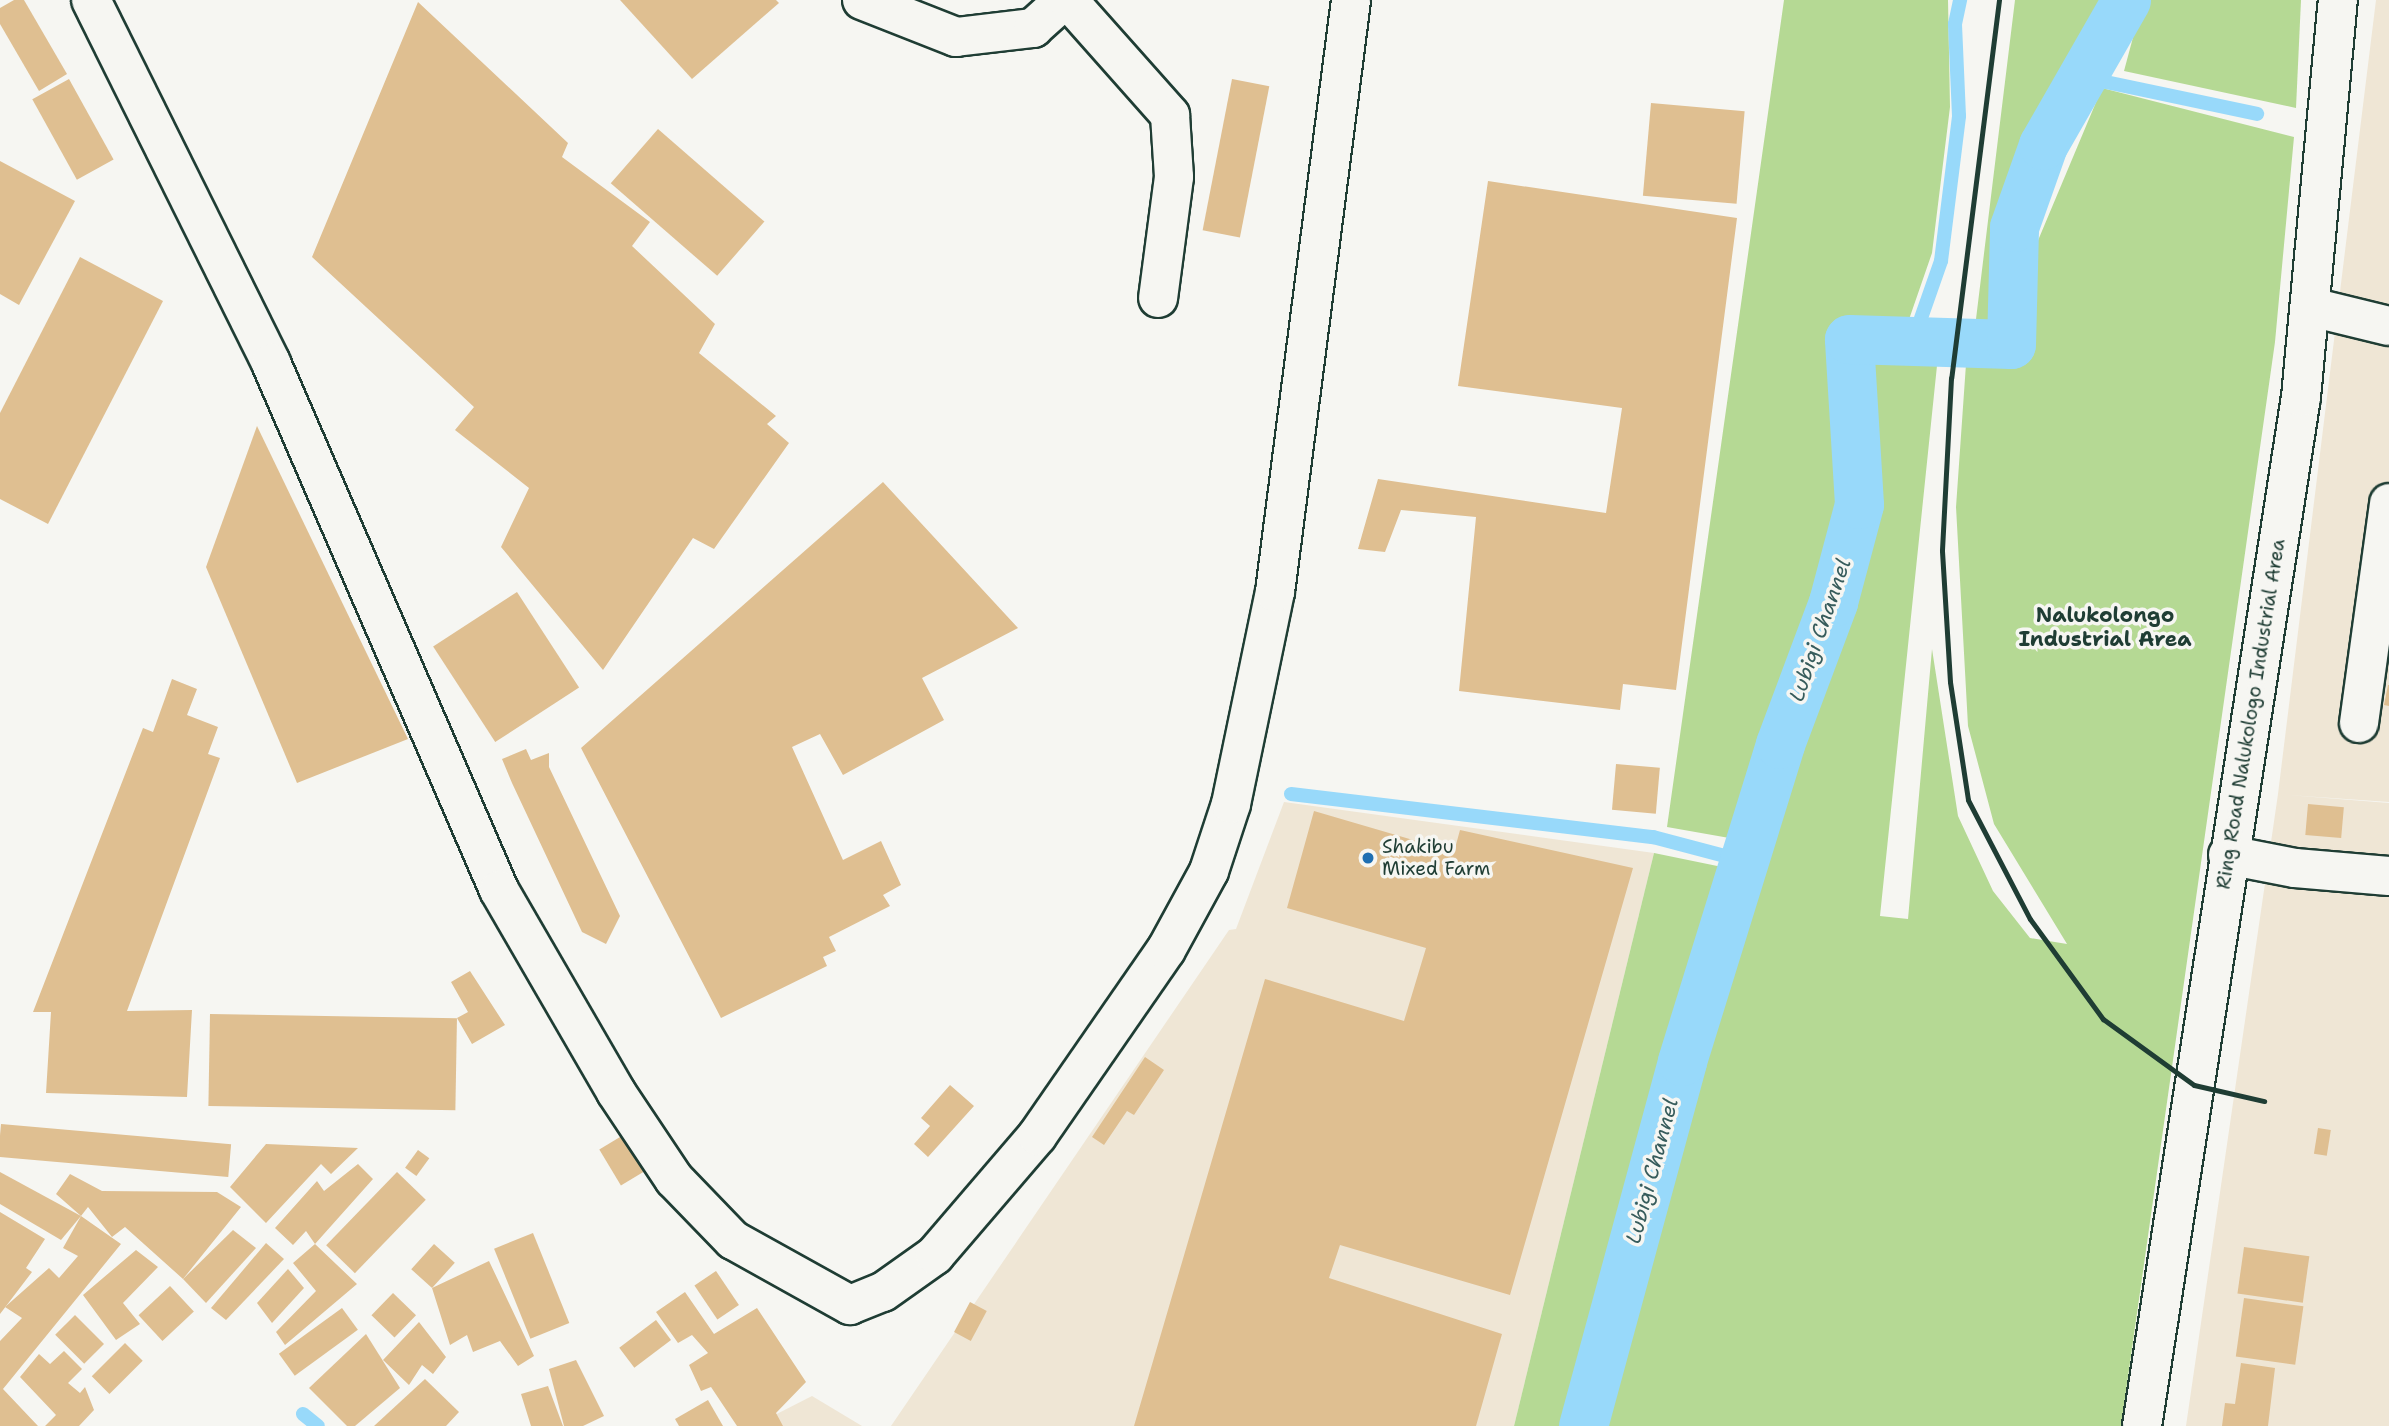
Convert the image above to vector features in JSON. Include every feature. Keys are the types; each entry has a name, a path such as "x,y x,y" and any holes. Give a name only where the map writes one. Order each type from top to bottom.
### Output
{"street":[{"path":"91,0 271,363 499,890 609,1080 659,1160 733,1240 850,1305 883,1292 935,1255 1037,1136 1166,950 1209,871 1231,804 1275,592 1351,0"},
{"path":"862,0 956,37 1033,29 1066,0 1170,115 1174,177 1158,298"},
{"name":"Ring Road Nalukologo Industrial Area","path":"2142,1426 2228,855 2301,397 2338,0"},
{"path":"2311,307 2389,326"},
{"path":"2360,723 2389,503"},
{"path":"2228,855 2295,868 2389,876"}],"shaded area":[{"path":"2376,0 2389,0 2389,802 2288,795 2389,803 2389,1426 2186,1426 2278,794"},
{"path":"1284,802 1654,853 1514,1426 891,1426 1229,930 1236,929"},
{"path":"812,1396 862,1426 753,1426"}],"green space":[{"path":"1784,0 1948,0 1950,107 1932,253 1905,331 1838,332 1845,506 1822,595 1735,839 1667,827"},
{"path":"2015,0 2108,0 2010,200 1997,276 1999,323 1976,319"},
{"path":"2143,0 2301,0 2296,108 2124,71"},
{"path":"2102,88 2294,137 2275,342 2121,1426 1597,1426 1743,895 1866,518 1860,354 1938,356 1880,916 1908,919 1932,649 1958,816 1993,891 2030,938 2067,944 1994,824 1968,726 1956,507 1966,364 2020,364 2034,250"},
{"path":"1654,853 1727,868 1567,1426 1514,1426"}],"building":[{"path":"14,0 24,0 67,74 39,91 0,24 0,8"},
{"path":"620,0 776,0 779,3 692,79"},
{"path":"418,2 568,143 562,157 650,222 632,246 715,324 699,353 776,416 767,424 789,443 714,549 693,538 603,670 501,547 529,488 455,430 474,407 312,257"},
{"path":"69,79 114,159 77,180 32,99"},
{"path":"1232,79 1269,86 1240,237 1203,230"},
{"path":"1651,103 1745,111 1737,204 1643,196"},
{"path":"658,129 764,222 717,276 611,183"},
{"path":"0,161 75,201 19,305 0,294"},
{"path":"1488,181 1737,218 1676,690 1623,684 1620,710 1459,691 1476,517 1401,510 1385,552 1358,549 1378,479 1606,513 1622,408 1458,386"},
{"path":"80,257 163,301 48,524 0,499 0,413"},
{"path":"257,426 408,739 297,783 206,567"},
{"path":"883,482 1018,628 922,678 944,720 843,775 820,734 792,747 843,860 881,841 901,885 883,895 890,906 829,937 836,951 823,957 827,966 721,1018 581,748"},
{"path":"517,592 579,688 495,742 433,646"},
{"path":"172,679 197,689 187,715 218,727 208,754 220,758 127,1011 192,1010 187,1097 46,1093 51,1012 33,1012 143,728 153,732"},
{"path":"2389,685 2389,706 2384,705"},
{"path":"526,749 531,760 549,753 549,767 620,916 606,944 582,932 502,759"},
{"path":"1616,764 1660,768 1656,814 1612,810"},
{"path":"2308,804 2344,807 2341,838 2305,835"},
{"path":"1314,811 1454,852 1460,830 1633,868 1510,1295 1340,1245 1329,1278 1502,1334 1476,1426 1134,1426 1265,979 1404,1021 1426,948 1287,908"},
{"path":"470,971 505,1025 472,1044 457,1018 468,1012 451,982"},
{"path":"210,1014 457,1018 455,1110 208,1106"},
{"path":"1145,1057 1164,1070 1134,1115 1127,1111 1104,1145 1092,1137"},
{"path":"950,1085 974,1106 928,1157 914,1144 930,1126 921,1118"},
{"path":"1,1124 231,1144 228,1177 0,1157"},
{"path":"2318,1128 2331,1130 2327,1156 2314,1154"},
{"path":"625,1134 647,1170 621,1185 599,1149"},
{"path":"266,1144 358,1148 331,1174 321,1164 266,1223 230,1187"},
{"path":"418,1150 429,1158 416,1176 405,1168"},
{"path":"358,1164 373,1179 315,1244 306,1231 293,1245 275,1228 317,1181 324,1191"},
{"path":"0,1172 81,1216 61,1240 0,1204"},
{"path":"397,1172 426,1200 355,1273 326,1245"},
{"path":"70,1174 102,1191 217,1192 241,1207 183,1279 125,1227 112,1237 88,1207 81,1216 56,1194"},
{"path":"0,1212 45,1239 26,1268 32,1272 0,1314"},
{"path":"81,1216 121,1244 3,1389 38,1426 0,1426 0,1341 22,1318 5,1307 49,1268 59,1278 78,1256 63,1248"},
{"path":"233,1230 256,1248 206,1303 183,1279"},
{"path":"533,1233 569,1323 530,1339 494,1249"},
{"path":"266,1243 284,1259 226,1320 211,1308"},
{"path":"315,1244 357,1284 285,1345 276,1332 316,1291 293,1263"},
{"path":"434,1244 455,1263 432,1288 411,1269"},
{"path":"2244,1247 2309,1256 2303,1303 2237,1294"},
{"path":"136,1250 158,1267 123,1303 140,1324 116,1340 83,1295"},
{"path":"489,1261 534,1356 518,1366 500,1341 473,1352 467,1335 450,1345 432,1288"},
{"path":"288,1269 304,1288 272,1323 257,1303"},
{"path":"716,1271 739,1305 717,1320 694,1286"},
{"path":"170,1286 194,1312 162,1341 139,1315"},
{"path":"685,1292 714,1334 757,1308 806,1382 776,1413 783,1426 737,1426 711,1387 701,1391 689,1365 708,1353 692,1335 678,1343 656,1312"},
{"path":"393,1293 416,1315 394,1338 371,1315"},
{"path":"2244,1298 2303,1306 2295,1365 2236,1356"},
{"path":"970,1302 987,1311 971,1341 954,1332"},
{"path":"342,1308 358,1330 295,1376 279,1354"},
{"path":"75,1315 104,1344 84,1364 55,1335"},
{"path":"656,1320 671,1340 634,1368 619,1348"},
{"path":"419,1322 446,1357 433,1374 422,1365 409,1385 383,1360"},
{"path":"366,1334 400,1388 355,1426 347,1426 309,1388"},
{"path":"125,1343 143,1361 109,1394 92,1376"},
{"path":"64,1351 82,1369 68,1383 80,1393 85,1387 94,1410 79,1426 45,1426 56,1415 20,1377 39,1354 50,1364"},
{"path":"576,1360 604,1416 583,1426 564,1426 549,1369"},
{"path":"2241,1363 2275,1368 2268,1426 2222,1426 2225,1403 2235,1404"},
{"path":"425,1379 459,1412 446,1426 374,1426"},
{"path":"548,1386 563,1426 531,1426 521,1394"},
{"path":"708,1400 723,1426 679,1426 675,1419"}],"waterway":[{"path":"1913,341 1941,261 1959,116 1955,24 1960,0"},
{"name":"Lubigi Channel","path":"1583,1426 1682,1061 1780,744 1833,602 1859,504 1849,339 2011,344 2014,227 2043,145 2126,0"},
{"path":"2082,77 2257,114"},
{"path":"1291,794 1653,837 1744,861"},
{"path":"303,1414 318,1426"}],"railway":[{"path":"1999,0 1951,378 1942,551 1950,682 1968,800 2030,919 2103,1019 2194,1085 2264,1101"}],"place":[{"name":"Shakibu Mixed Farm","path":"1368,858"}],"district":[{"name":"Nalukolongo Industrial Area","path":"2105,627"}]}
